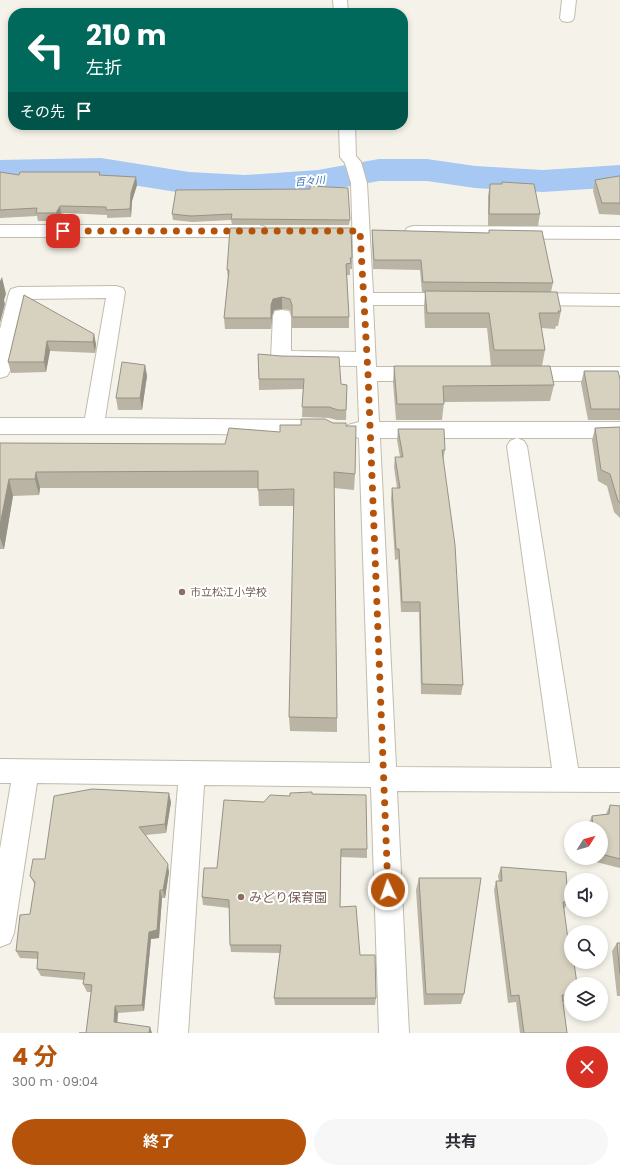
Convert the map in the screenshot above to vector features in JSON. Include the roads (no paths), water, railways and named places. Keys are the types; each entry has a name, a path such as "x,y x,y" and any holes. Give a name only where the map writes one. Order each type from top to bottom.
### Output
{"street":[{"path":"567,18 569,1"},
{"path":"347,130 348,157 356,172 364,299 394,1033"},
{"path":"0,231 274,231"},
{"path":"400,232 620,233"},
{"path":"0,371 18,293 116,292 94,426"},
{"path":"364,299 469,299"},
{"path":"509,299 620,300"},
{"path":"282,316 281,358 439,374"},
{"path":"502,374 620,374"},
{"path":"0,426 331,428 370,430 620,430"},
{"path":"517,446 567,779"},
{"path":"0,771 620,780"},
{"path":"0,933 26,771"},
{"path":"173,1033 192,774"}],"waterway":[{"name":"百々川","path":"0,171 101,169 189,183 245,186 318,181 379,170 427,170 475,177 543,181 620,176"}],"place":[{"name":"市立松江小学校","path":"182,592"},
{"name":"みどり保育園","path":"241,897"}]}
